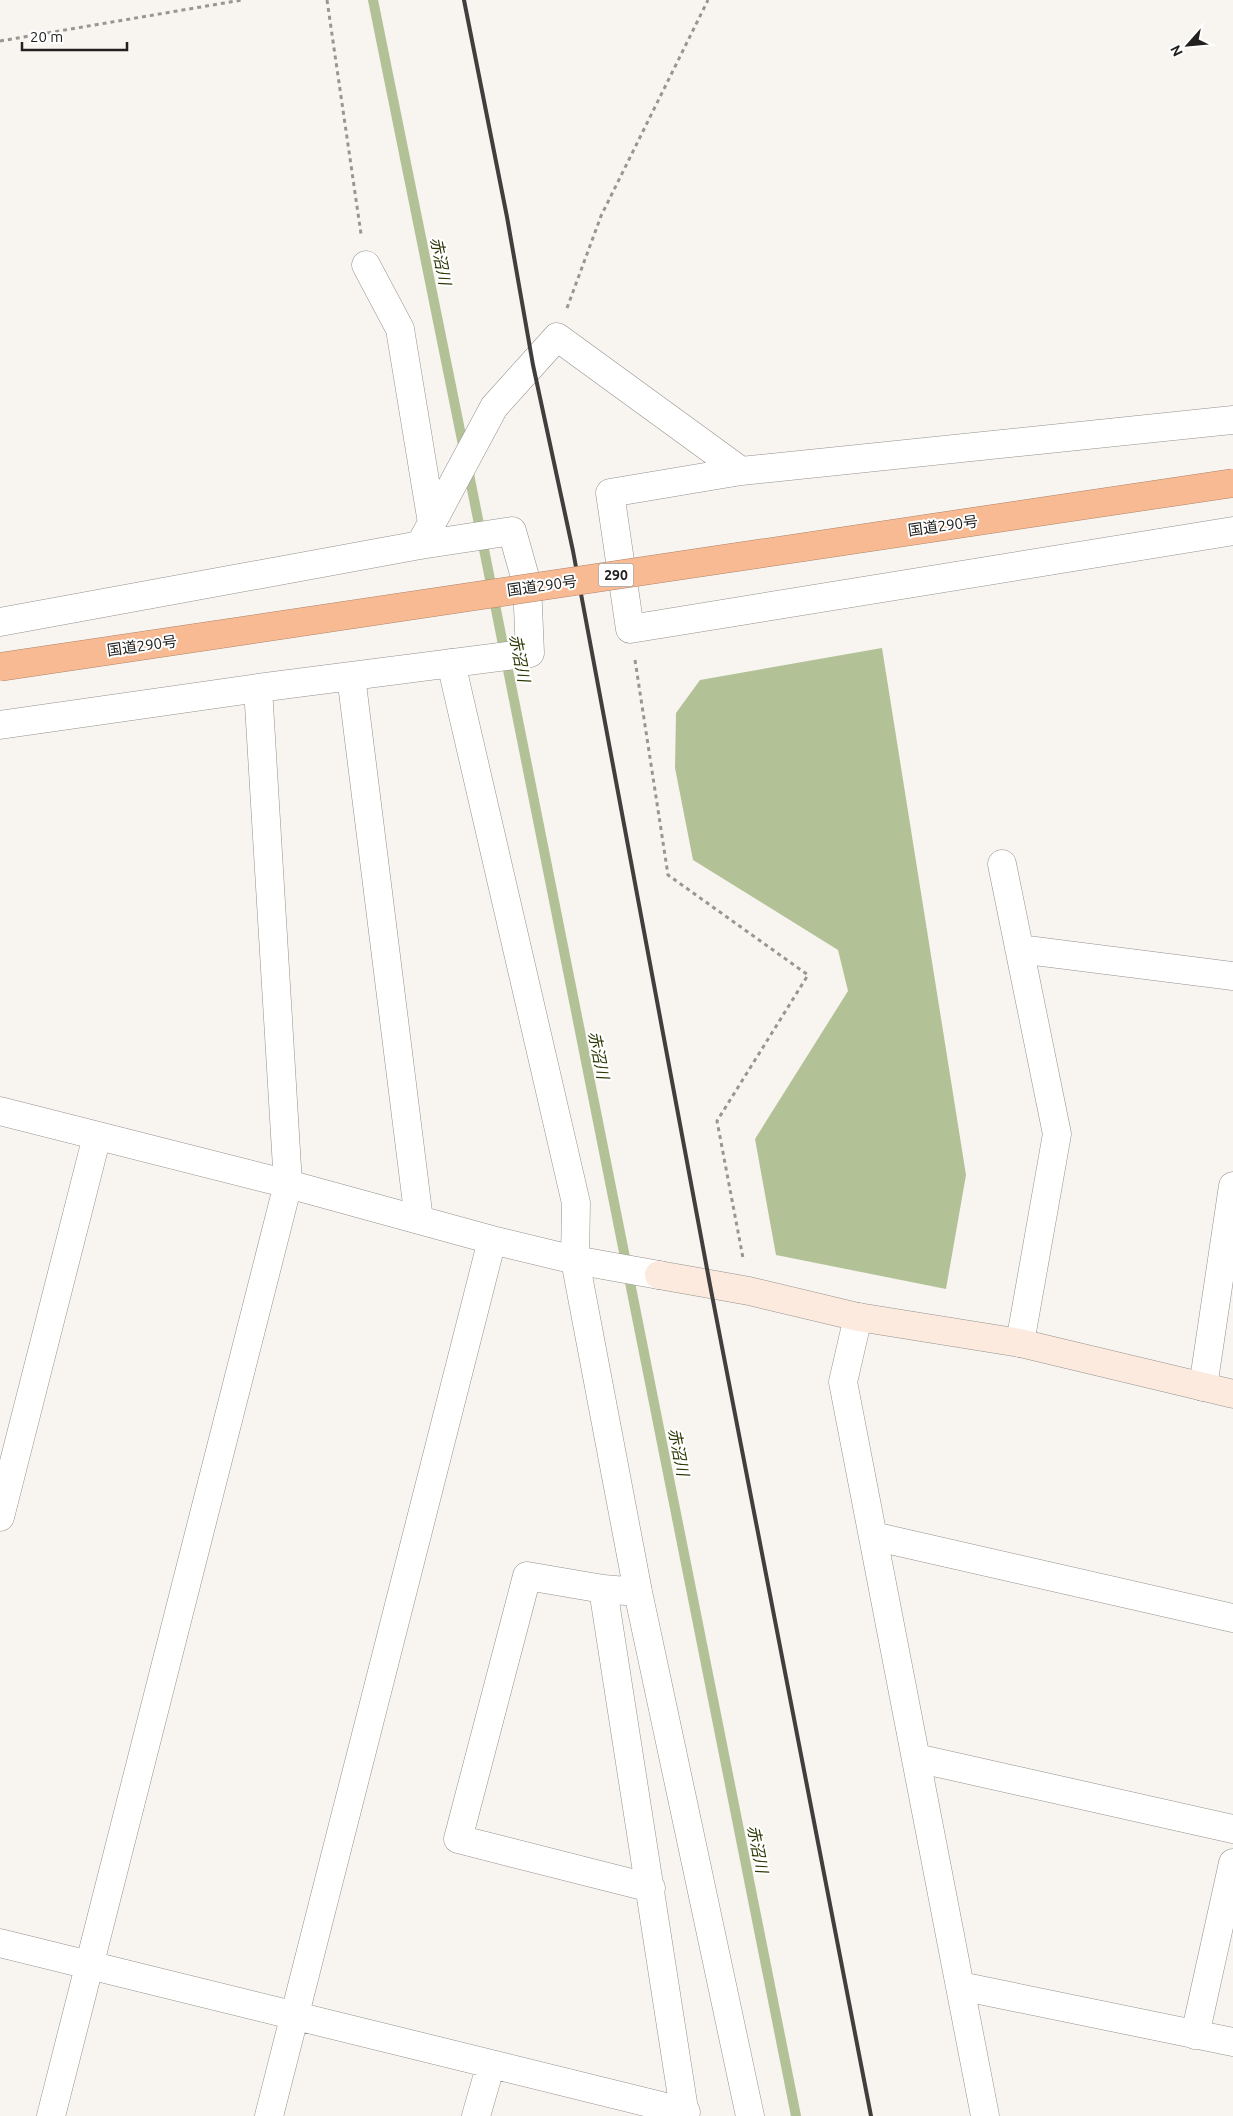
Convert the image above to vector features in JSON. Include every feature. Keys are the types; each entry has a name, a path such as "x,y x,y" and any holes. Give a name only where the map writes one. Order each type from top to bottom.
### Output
{"highway":[{"name":"国道290号","path":"0,667 1233,483"}],"street":[{"path":"366,265 400,329 426,534"},
{"path":"426,534 494,407 557,337 741,471"},
{"path":"1233,420 741,471 610,493 630,629 1233,531"},
{"path":"0,622 426,534 512,531 527,584 530,653 258,688 0,725"},
{"path":"451,663 576,1203 575,1260 638,1592 750,2116"},
{"path":"351,676 419,1220"},
{"path":"51,2116 288,1184 258,688"},
{"path":"1002,864 1058,1134 1020,1343"},
{"path":"1019,949 1233,976"},
{"path":"0,1111 288,1184 492,1240 575,1260 749,1291 858,1317 1020,1343 1233,1394"},
{"path":"0,1518 97,1136"},
{"path":"1203,1387 1233,1186"},
{"path":"269,2116 492,1240"},
{"path":"858,1317 843,1382 986,2116"},
{"path":"873,1536 1233,1618"},
{"path":"638,1592 603,1589 527,1576 458,1839 651,1888"},
{"path":"0,1943 686,2114 603,1589"},
{"path":"916,1758 1233,1829"},
{"path":"1195,2034 1233,1863"},
{"path":"960,1986 1233,2042"},
{"path":"476,2116 491,2064"}],"path":[{"path":"0,41 242,0"},
{"path":"327,0 366,265"},
{"path":"557,337 601,216 708,0"},
{"path":"630,629 668,875 808,974 717,1121 749,1291"}],"shaded area":[{"path":"882,648 966,1175 946,1289 776,1255 755,1139 848,991 838,950 693,860 675,768 676,713 700,680"}],"waterway":[{"name":"赤沼川","path":"373,0 464,450"},
{"name":"赤沼川","path":"468,469 796,2116"}],"railway":[{"path":"464,0 507,217 533,365 573,551 710,1285 871,2116"}]}
